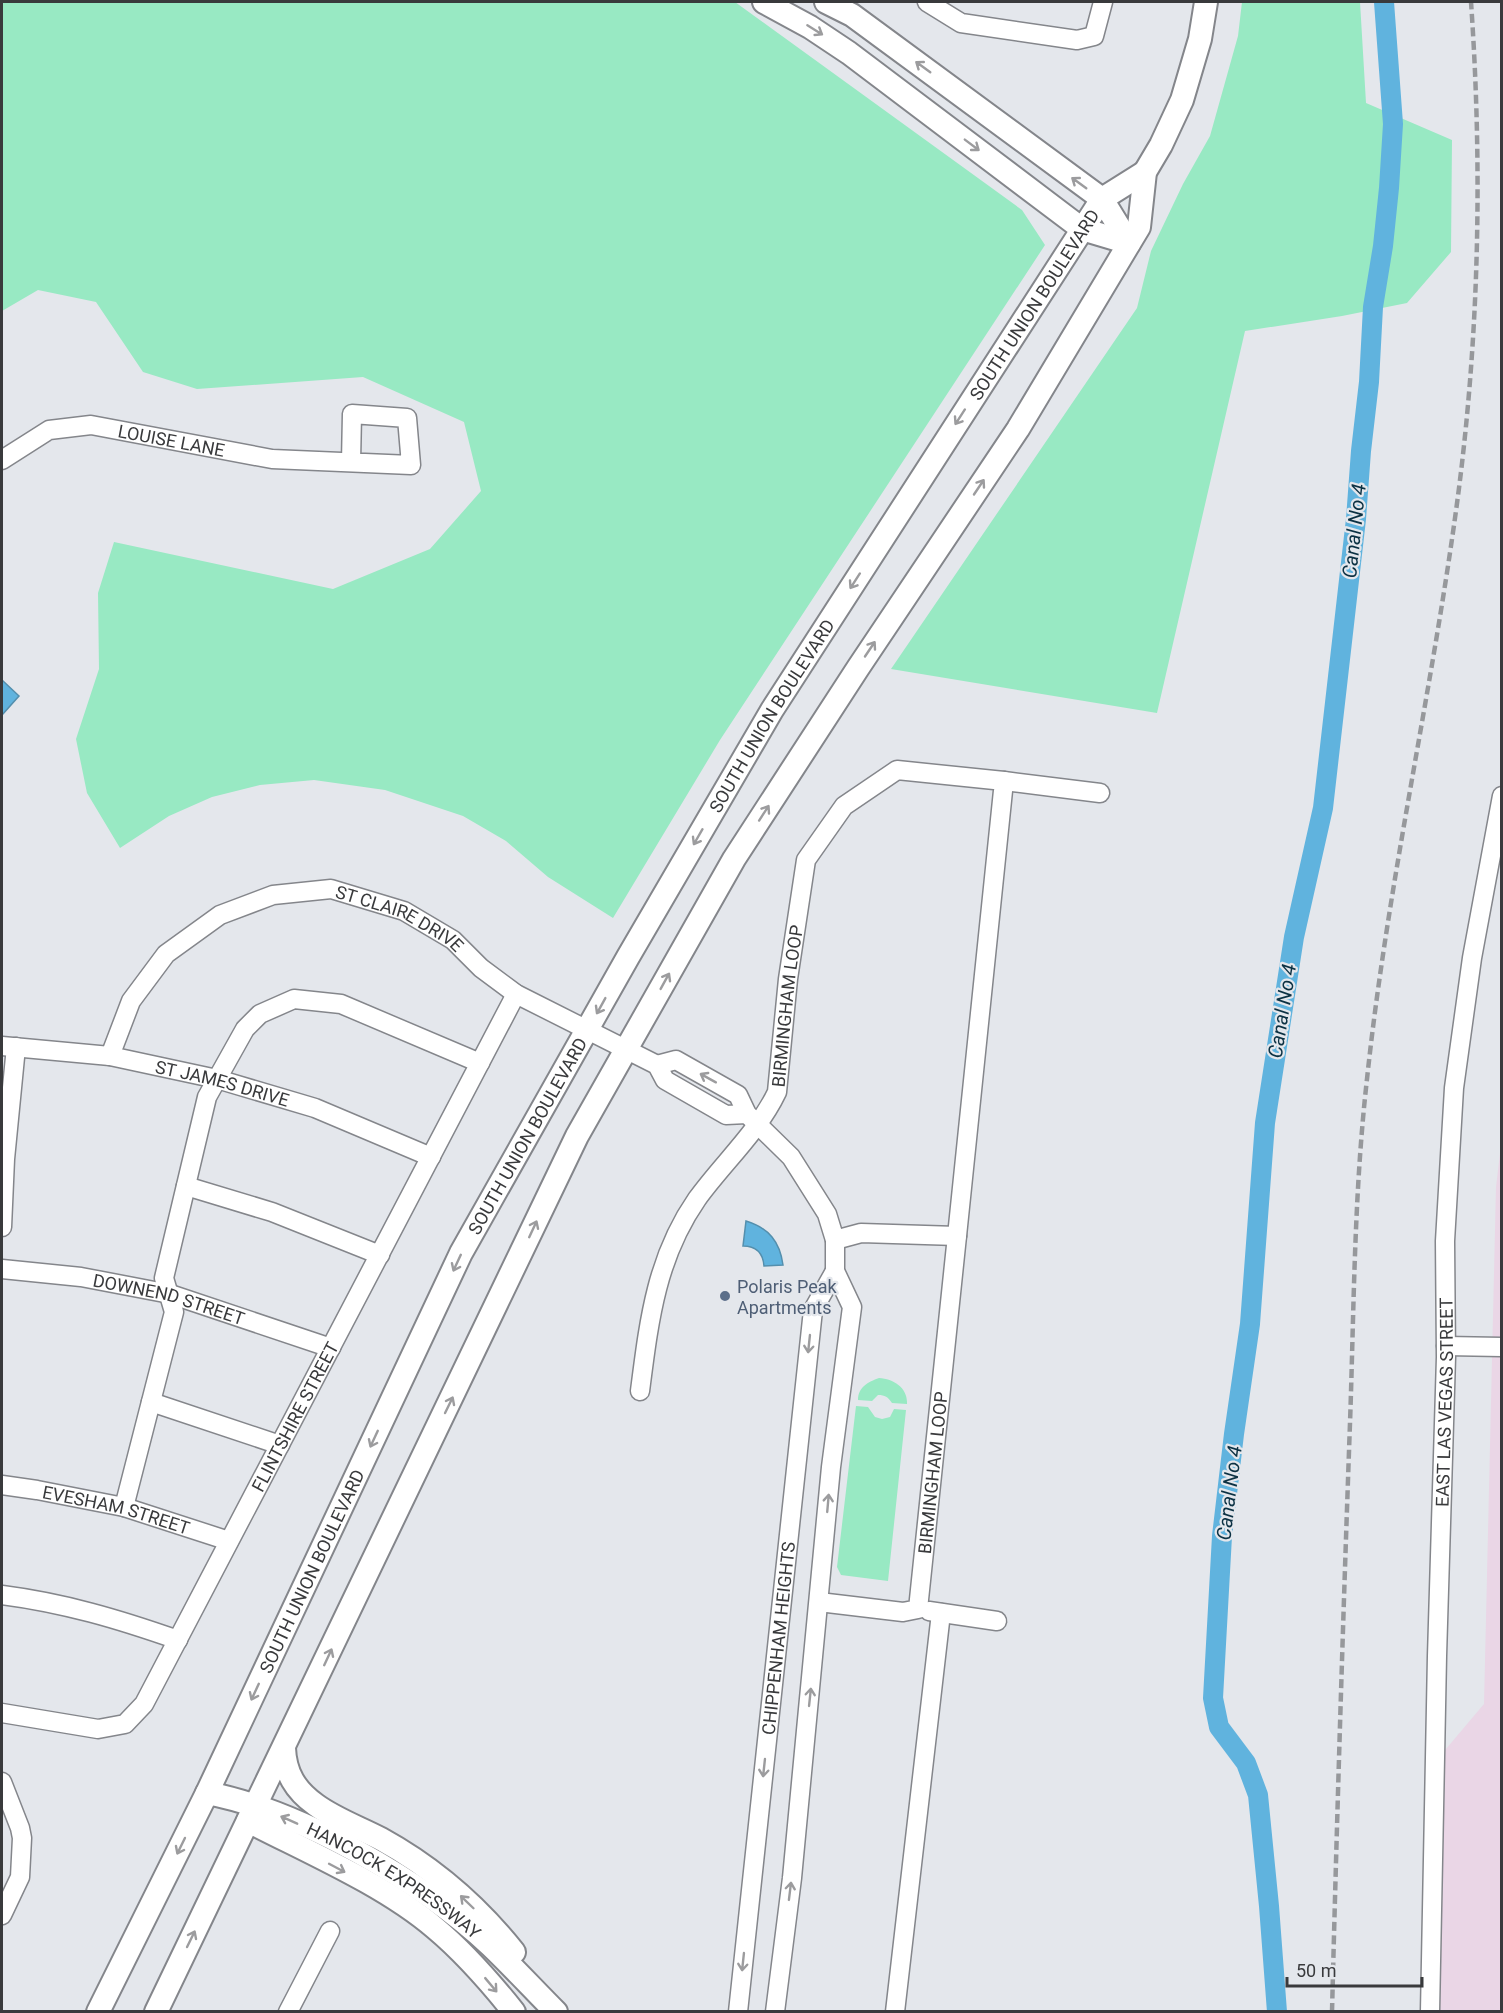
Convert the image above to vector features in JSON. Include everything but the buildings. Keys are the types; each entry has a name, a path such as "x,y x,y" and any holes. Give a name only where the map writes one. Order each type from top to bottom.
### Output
{"main road":[{"path":"764,2 810,27 849,53 1082,229 1129,243"},
{"path":"826,2 852,15 1102,200 1129,243"},
{"path":"156,2012 577,1136 734,859 1018,429 1139,227 1145,172 1161,145 1182,100 1200,39 1206,2"},
{"name":"SOUTH UNION BOULEVARD","path":"98,2012 207,1793 461,1253 588,1029 772,710 1082,229 1102,200 1145,172"},
{"path":"284,1748 285,1764 290,1778 316,1806 384,1840 457,1893 496,1930 556,2012"},
{"name":"HANCOCK EXPRESSWAY","path":"207,1793 252,1813 329,1838 399,1876 442,1906 490,1945 556,2012"},
{"name":"HANCOCK EXPRESSWAY","path":"252,1813 408,1908 435,1928 480,1971 514,2012"}],"street":[{"path":"927,2 961,24 1077,40 1094,36 1103,2"},
{"name":"LOUISE LANE","path":"2,460 49,430 91,425 272,459 351,462"},
{"name":"BIRMINGHAM LOOP","path":"640,1391 649,1314 660,1276 677,1232 752,1119 777,1092 788,979 806,860 844,806 897,770 1100,793"},
{"name":"BIRMINGHAM LOOP","path":"918,1609 1004,781"},
{"name":"EAST LAS VEGAS STREET","path":"1430,2012 1446,1346 1445,1241 1454,1088 1472,958 1502,796"},
{"name":"ST CLAIRE DRIVE","path":"110,1056 131,1001 166,954 220,915 273,895 331,889 404,911 453,940 481,968 516,994 626,1050"},
{"name":"FLINTSHIRE STREET","path":"2,1713 98,1729 125,1724 144,1704 516,994"},
{"path":"124,1508 174,1312 164,1278 207,1097 245,1029 260,1014 294,999 341,1004 480,1063"},
{"path":"2,1227 9,1047"},
{"name":"ST JAMES DRIVE","path":"9,1047 110,1056 217,1079 315,1108 431,1157"},
{"name":"CHIPPENHAM HEIGHTS","path":"626,1050 657,1065 676,1060 738,1095 752,1119 791,1157 827,1214 835,1240 836,1271 852,1307 831,1467 792,1878 775,2012"},
{"path":"186,1186 272,1212 380,1255"},
{"path":"835,1240 861,1233 957,1236"},
{"name":"DOWNEND STREET","path":"2,1269 78,1277 170,1294 331,1348"},
{"name":"CHIPPENHAM HEIGHTS","path":"738,2012 813,1310 836,1271"},
{"path":"1446,1346 1502,1347"},
{"path":"151,1402 280,1445"},
{"name":"EVESHAM STREET","path":"2,1485 124,1508 229,1541"},
{"path":"2,1595 42,1600 112,1617 178,1640"},
{"path":"819,1602 903,1612 918,1609 997,1621"},
{"path":"896,2012 941,1613"},
{"path":"2,1782 22,1838 20,1877 2,1915"},
{"path":"288,2012 330,1931"}],"shaded area":[{"path":"1501,1145 1501,2011 1430,2012 1435,1762 1484,1704 1496,1187"}],"green space":[{"path":"2,2 735,2 1022,210 1045,245 720,740 613,918 548,877 506,841 463,816 385,790 314,780 260,785 212,797 169,816 120,848 87,793 76,739 99,669 98,593 114,542 333,589 430,549 481,491 464,422 363,377 197,389 143,372 96,302 38,290 2,311"},
{"path":"1242,2 1360,2 1366,103 1452,140 1451,252 1407,303 1245,331 1157,713 891,669 1137,308 1151,251 1183,184 1210,136 1238,36"},
{"path":"879,1378 899,1385 905,1393 907,1404 892,1403 880,1395 872,1401 858,1400 862,1388"},
{"path":"856,1406 868,1407 875,1417 882,1419 890,1417 894,1409 906,1410 888,1581 841,1575 837,1567"}],"water":[{"path":"2,680 19,696 2,715"},
{"path":"746,1221 761,1228 772,1237 779,1249 783,1265 764,1266 758,1251 752,1247 743,1246"}],"waterway":[{"name":"Canal No 4","path":"1277,2012 1258,1795 1246,1763 1219,1727 1213,1698 1222,1536 1250,1324 1265,1123 1294,937 1323,808 1356,519 1369,382 1373,307 1383,246 1393,124 1384,2"}],"railway":[{"path":"1332,2012 1359,1165 1375,1008 1445,588 1463,454 1474,325 1478,196 1471,2"}],"place":[{"name":"Polaris Peak Apartments","path":"725,1296"}]}
